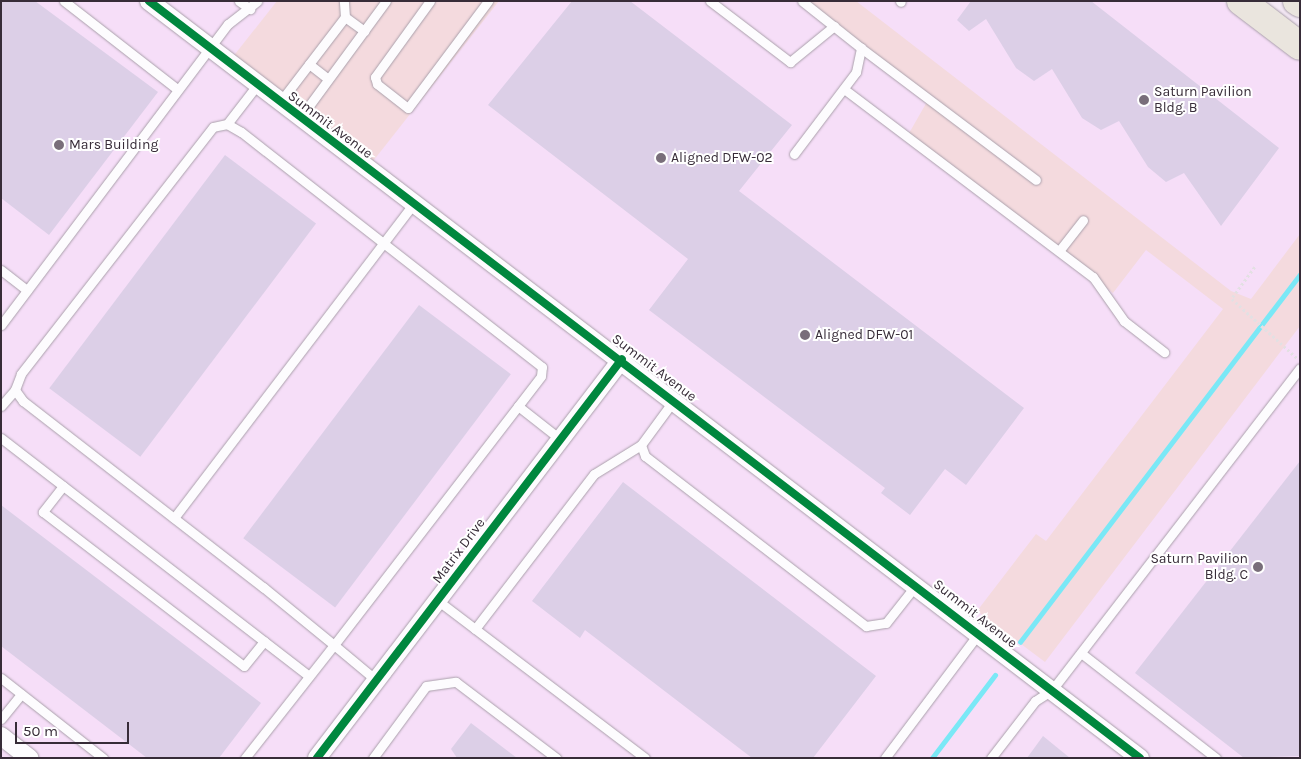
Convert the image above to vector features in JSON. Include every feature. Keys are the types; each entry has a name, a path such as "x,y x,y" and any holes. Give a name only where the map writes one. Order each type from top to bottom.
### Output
{"main road":[{"path":"1241,1 1300,46"}],"street":[{"name":"Summit Avenue","path":"150,1 300,118 622,359 979,633 1132,755"},
{"name":"Matrix Drive","path":"317,758 622,359"},
{"path":"1,736 29,758"}],"lane":[{"path":"64,1 177,89"},
{"path":"239,1 250,9"},
{"path":"1,325 209,47 228,24 250,9 257,1"},
{"path":"280,102 344,18 344,1"},
{"path":"300,118 386,1"},
{"path":"430,1 375,77 376,84 408,108 488,1"},
{"path":"710,1 790,62 834,26"},
{"path":"802,1 1036,180"},
{"path":"344,18 364,31"},
{"path":"794,154 856,72 861,48"},
{"path":"309,64 328,79"},
{"path":"1,406 15,390 21,374 200,141 213,127 227,124 257,85"},
{"path":"844,89 1093,277 1124,322 1164,352"},
{"path":"227,124 542,367 541,376 245,758"},
{"path":"174,518 413,204"},
{"path":"1059,252 1083,220"},
{"path":"1,270 28,290"},
{"path":"991,758 1035,701 1052,690 1081,654 1300,368"},
{"path":"15,390 23,401 174,518 376,680"},
{"path":"475,629 594,474 641,445 674,399"},
{"path":"518,406 560,439"},
{"path":"1,438 309,676"},
{"path":"641,445 645,456 866,626 886,623 916,585"},
{"path":"63,486 43,512 66,530 244,666 264,641"},
{"path":"437,600 645,758"},
{"path":"885,758 979,633"},
{"path":"1081,654 1216,758"},
{"path":"1,678 102,758"},
{"path":"373,758 426,686 456,682 556,758"},
{"path":"1,719 22,694"}],"path":[{"path":"1255,267 1232,299 1246,313 1280,338 1300,360"}],"shaded area":[{"path":"1,1 1222,1 1300,61 1300,758 1,758"},
{"path":"277,1 499,1 370,165 232,58"},
{"path":"809,1 856,1 1231,291 1251,299 1300,234 1300,326 1045,662 977,611 1036,534 1046,541 1223,309 1146,250 1113,293 908,135 928,100"}],"building":[{"name":"Mars Building","path":"1,1 35,1 158,92 49,235 1,198"},
{"path":"572,1 630,1 792,125 739,191 1024,408 966,485 945,469 910,515 881,493 885,488 649,310 688,259 488,105"},
{"name":"Saturn Pavilion Bldg. B","path":"971,1 1091,1 1279,148 1221,226 1184,173 1166,182 1148,167 1119,121 1101,130 1082,118 1052,69 1034,81 1016,68 986,19 969,31 957,20"},
{"path":"225,155 316,224 140,457 49,388"},
{"path":"419,305 511,374 335,607 243,538"},
{"name":"Saturn Pavilion Bldg. C","path":"1300,461 1300,756 1244,758 1135,673"},
{"path":"623,482 876,676 813,758 752,758 585,630 580,638 532,601"},
{"path":"1,505 261,703 219,758 147,758 1,646"},
{"path":"471,723 517,758 457,758 451,749"},
{"path":"1043,736 1070,758 1027,758"}],"waterway":[{"path":"1020,642 1300,275"},
{"path":"932,758 995,675"}],"cycle path":[{"path":"149,1 1140,758"},
{"path":"317,758 622,359"}],"place":[{"name":"Saturn Pavilion Bldg. B","path":"1144,100"},
{"name":"Mars Building","path":"59,145"},
{"name":"Aligned DFW-02","path":"661,158"},
{"name":"Aligned DFW-01","path":"805,335"},
{"name":"Saturn Pavilion Bldg. C","path":"1258,567"}]}
